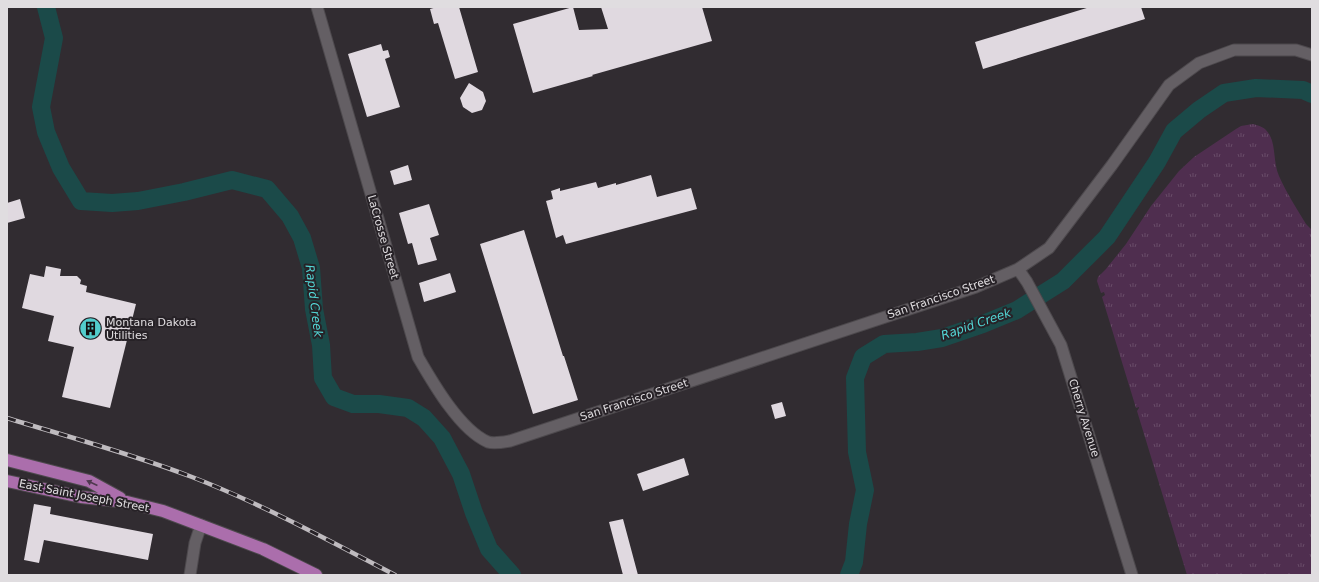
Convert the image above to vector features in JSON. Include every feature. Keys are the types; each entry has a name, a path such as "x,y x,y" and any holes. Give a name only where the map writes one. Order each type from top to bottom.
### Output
{"main road":[{"path":"7,460 89,481 127,502"},
{"name":"East Saint Joseph Street","path":"7,481 81,497 127,502 163,512 263,549 316,575"}],"street":[{"name":"LaCrosse Street","path":"317,7 418,357 438,392 471,432 490,443"},
{"name":"San Francisco Street","path":"490,443 510,441 976,287 1018,269 1049,248 1112,166 1169,85 1199,63 1234,50 1296,50 1312,54"},
{"name":"Cherry Avenue","path":"1018,269 1027,282 1061,344 1132,575"},
{"path":"190,575 195,543 201,525"}],"green space":[{"path":"1253,124 1264,128 1269,134 1273,143 1279,176 1306,224 1312,230 1312,575 1187,575 1137,411 1139,407 1136,408 1102,297 1105,295 1104,292 1101,293 1097,281 1098,277 1126,244 1151,206 1179,171 1194,157 1236,129 1241,126"}],"building":[{"path":"437,7 459,7 478,72 455,79 438,23 434,24 430,9"},
{"path":"573,7 579,30 608,29 601,7 702,7 712,41 533,93 513,24"},
{"path":"1090,7 1141,7 1145,19 983,69 975,42"},
{"path":"381,44 383,51 388,50 390,57 385,59 400,107 367,117 348,54"},
{"path":"469,83 483,92 486,101 482,110 472,113 463,107 460,98"},
{"path":"408,165 412,180 394,185 390,171"},
{"path":"651,175 657,197 691,188 697,209 566,244 563,235 556,238 546,201 553,199 551,191 560,188 560,191 596,182 598,188 616,183 616,185"},
{"path":"20,199 25,218 7,223 7,203"},
{"path":"429,204 439,235 430,238 437,260 418,265 412,243 408,244 399,213"},
{"path":"524,230 578,400 533,414 480,244"},
{"name":"Montana Dakota Utilities","path":"46,266 61,269 60,276 77,276 81,280 80,284 87,286 86,292 136,304 110,408 62,397 74,347 48,341 54,316 22,308 30,274 44,277"},
{"path":"450,273 456,292 424,302 419,283"},
{"path":"782,402 786,416 775,419 771,405"},
{"path":"684,458 689,475 643,491 637,474"},
{"path":"34,504 51,507 50,514 153,534 148,560 44,540 39,563 24,560"},
{"path":"623,519 638,575 623,575 609,522"}],"waterway":[{"name":"Rapid Creek","path":"46,7 54,38 41,107 46,132 61,168 81,201 112,203 138,201 184,192 232,180 267,189 290,216 302,238 311,268 314,309 321,345 323,378 334,397 353,404 379,404 408,408 424,418 442,438 461,474 474,513 489,549 512,575"},
{"name":"Rapid Creek","path":"849,575 854,562 858,524 865,490 857,452 855,378 863,357 884,344 917,342 942,338 983,324 1017,310 1063,281 1107,237 1157,162 1174,131 1199,110 1224,93 1256,88 1303,90 1312,94"}],"railway":[{"path":"7,418 100,446 192,477 295,523 395,575"}],"place":[{"name":"Montana Dakota Utilities","path":"90,328"}]}
